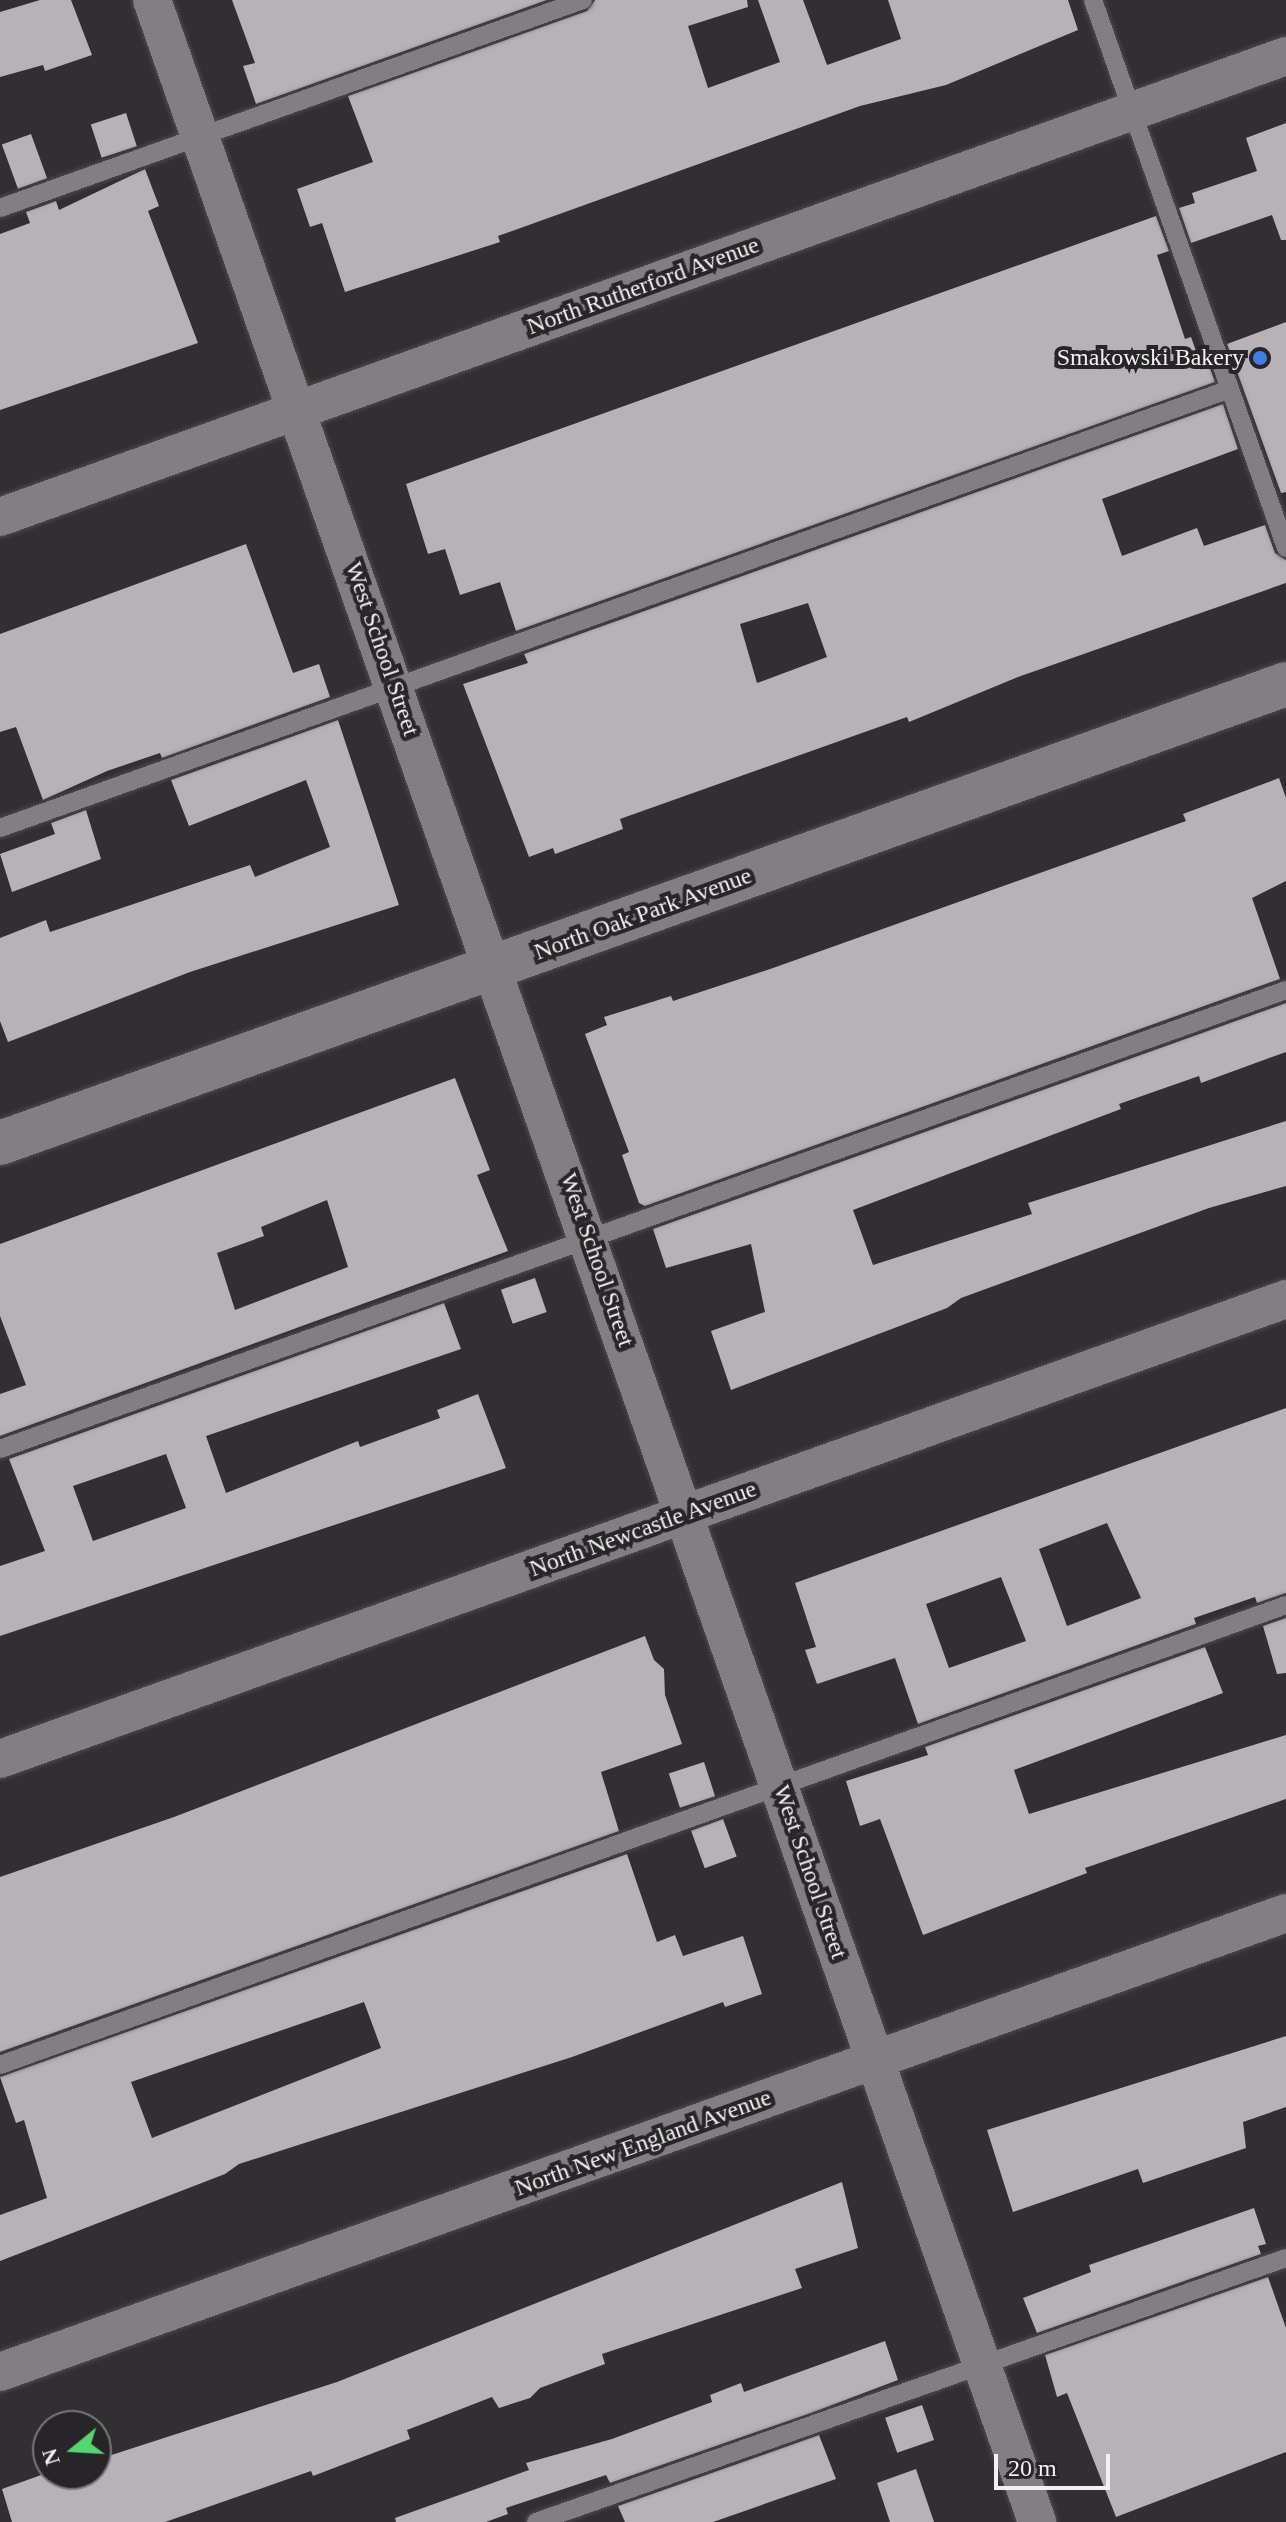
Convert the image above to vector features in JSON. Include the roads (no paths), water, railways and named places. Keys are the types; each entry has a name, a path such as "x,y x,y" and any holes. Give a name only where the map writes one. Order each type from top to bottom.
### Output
{"street":[{"name":"West School Street","path":"152,0 494,967 1037,2522"},
{"name":"North Rutherford Avenue","path":"0,517 1286,56"},
{"name":"North Oak Park Avenue","path":"0,1143 1286,684"},
{"name":"North Newcastle Avenue","path":"0,1759 1286,1299"},
{"name":"North New England Avenue","path":"0,2372 1286,1913"}],"lane":[{"path":"0,208 583,0"},
{"path":"1093,0 1286,548"},
{"path":"0,828 1230,389"},
{"path":"0,1449 1286,990"},
{"path":"0,2065 1286,1605"},
{"path":"536,2522 1286,2258"}],"place":[{"name":"Smakowski Bakery","path":"1260,358"}]}
